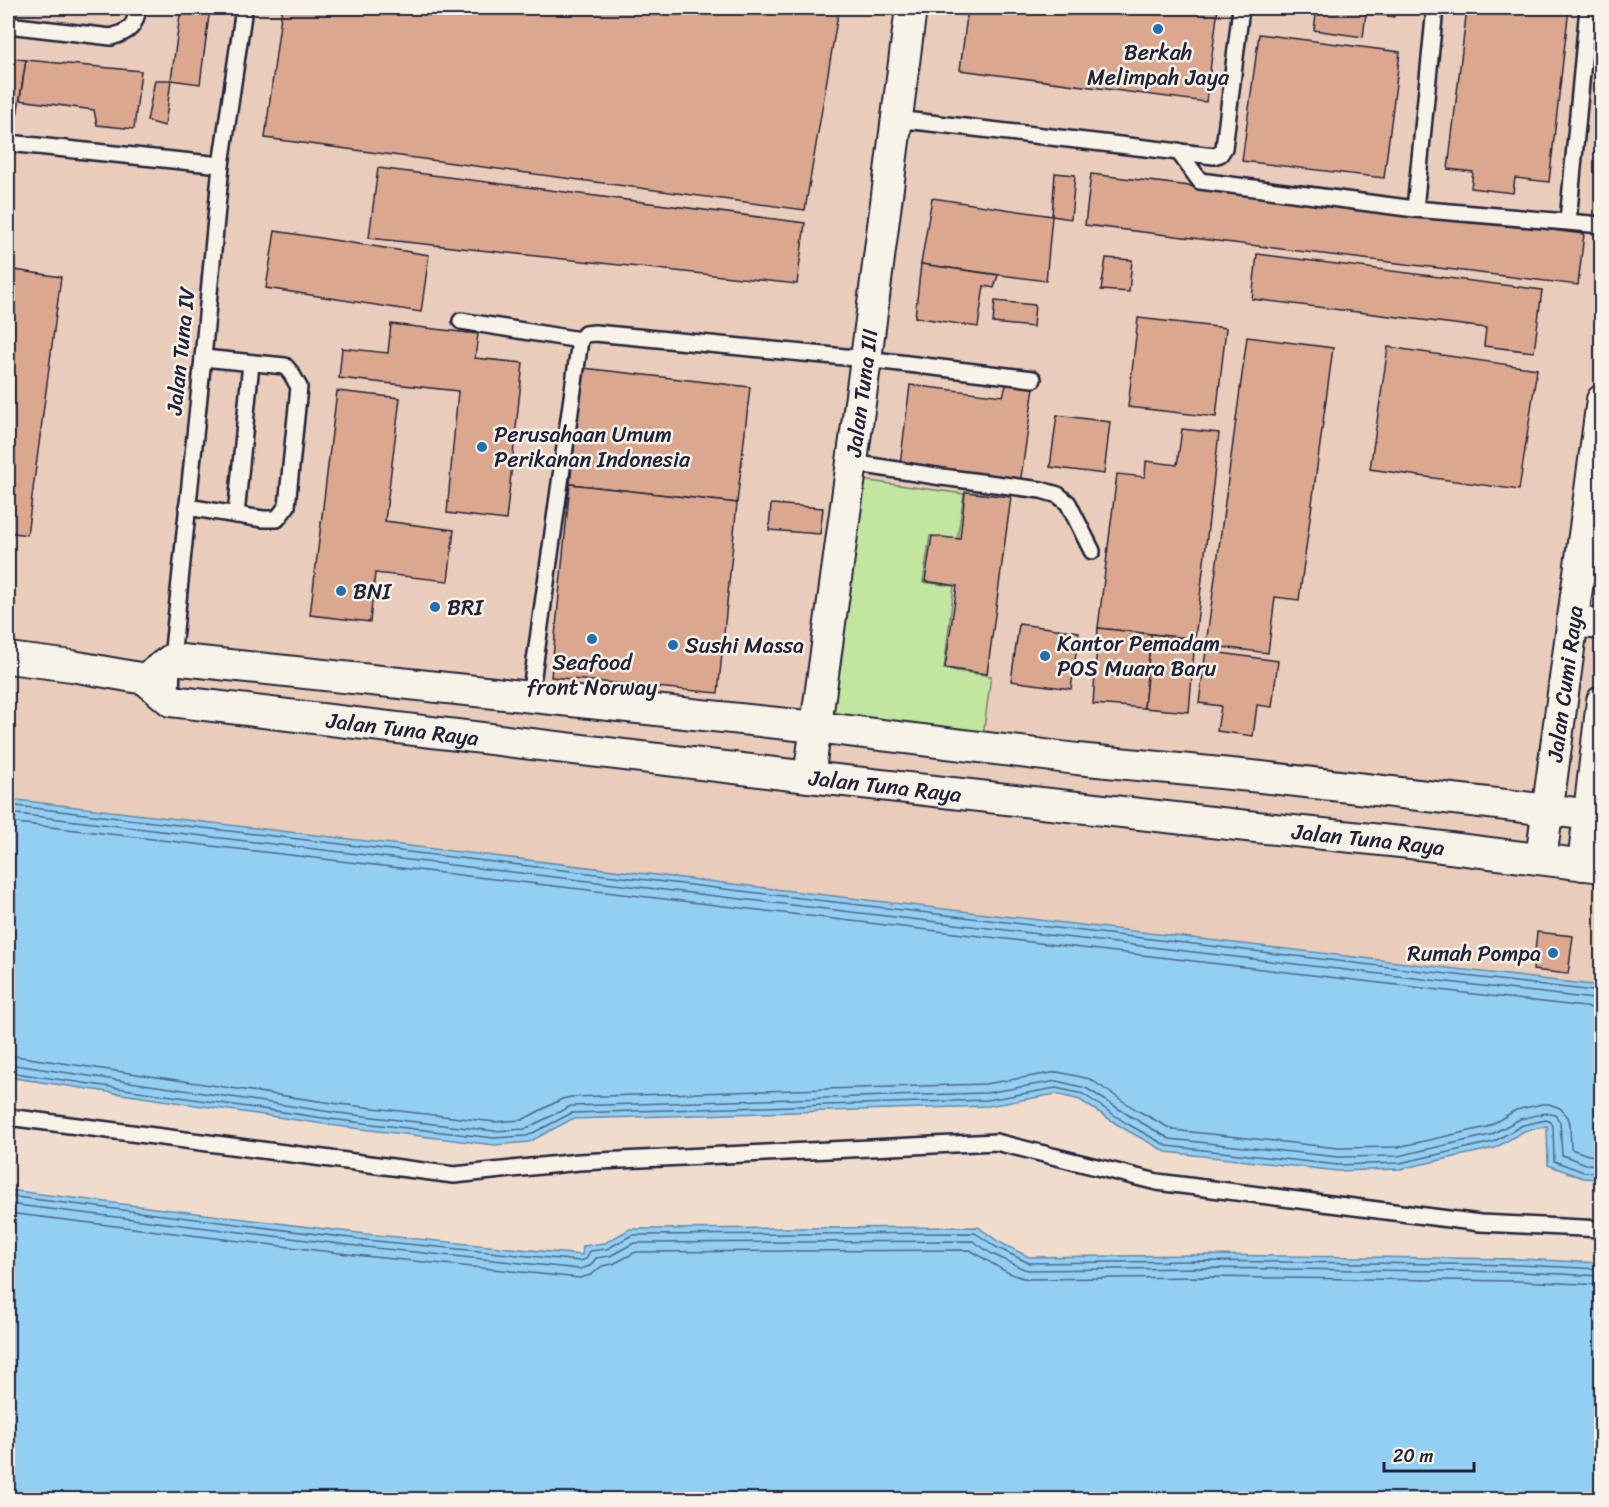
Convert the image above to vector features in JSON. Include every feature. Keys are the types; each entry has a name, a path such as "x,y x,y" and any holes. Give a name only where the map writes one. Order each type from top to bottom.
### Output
{"street":[{"name":"Jalan Tuna III","path":"809,777 911,8"},
{"name":"Jalan Cumi Raya","path":"1541,859 1602,400"},
{"path":"1572,621 1602,624"},
{"path":"8,658 72,666 144,680 171,701"},
{"name":"Jalan Tuna Raya","path":"172,658 816,727 1077,759 1261,777 1595,815"},
{"path":"144,680 172,658"},
{"name":"Jalan Tuna Raya","path":"171,701 809,777 1410,843 1592,866"},
{"name":"Jalan Cumi Raya","path":"1592,866 1602,701"},
{"path":"1256,827 1261,777"}],"lane":[{"path":"8,26 111,37 125,33 136,21 138,8"},
{"name":"Jalan Tuna IV","path":"171,701 172,658 221,165 244,8"},
{"path":"896,118 1214,156 1220,154 1224,148 1241,8"},
{"path":"1415,209 1436,8"},
{"path":"1568,222 1588,8"},
{"path":"8,143 221,165"},
{"path":"1178,151 1200,181 1415,209 1602,225"},
{"path":"461,321 580,340"},
{"path":"530,696 580,340 585,334 595,333 866,359 1033,379"},
{"path":"187,507 263,519 277,519 287,506 298,387 291,373 285,366 203,358"},
{"path":"236,515 251,363"},
{"path":"852,463 1041,490 1058,495 1068,502 1092,551"},
{"path":"8,1117 454,1175 579,1162 996,1142 1157,1182 1480,1223 1602,1229"}],"shaded area":[{"path":"8,8 1601,8 1601,986 8,799"}],"green space":[{"path":"862,480 964,494 957,540 930,536 923,582 954,586 944,669 991,676 982,743 829,723"}],"water":[{"path":"8,799 1601,986 1601,1179 1583,1178 1548,1165 1547,1126 1524,1131 1495,1148 1400,1169 1338,1171 1166,1152 1080,1100 1056,1094 988,1106 572,1119 529,1142 495,1145 337,1126 8,1077"},
{"path":"8,1190 366,1234 582,1255 583,1246 605,1243 630,1229 978,1227 999,1242 1029,1257 1202,1255 1520,1259 1601,1263 1601,1499 8,1499"}],"building":[{"path":"181,8 210,8 200,84 171,80"},
{"path":"282,8 839,8 805,210 265,138"},
{"path":"968,8 1218,8 1206,102 960,70"},
{"path":"1317,8 1395,8 1394,17 1366,13 1363,37 1314,30"},
{"path":"1467,8 1569,8 1549,182 1515,178 1513,193 1471,188 1473,172 1448,169"},
{"path":"1259,34 1400,52 1384,178 1242,161"},
{"path":"8,58 26,60 17,116 8,115"},
{"path":"26,60 141,71 134,129 97,125 94,110 20,100"},
{"path":"155,80 171,80 165,126 147,121"},
{"path":"378,168 805,223 797,284 369,238"},
{"path":"1055,173 1075,175 1071,219 1052,216"},
{"path":"1091,174 1584,234 1578,285 1085,225"},
{"path":"932,198 1052,216 1046,281 921,264"},
{"path":"275,231 429,255 421,312 266,288"},
{"path":"1257,254 1542,290 1534,352 1484,346 1486,328 1252,299"},
{"path":"1106,258 1132,260 1129,292 1101,290"},
{"path":"921,264 998,275 994,288 984,286 978,327 915,317"},
{"path":"8,269 61,277 27,535 8,532"},
{"path":"995,301 1035,305 1033,327 993,323"},
{"path":"1138,318 1226,328 1216,417 1128,407"},
{"path":"391,324 478,334 475,358 523,363 506,520 447,513 458,391 339,378 342,348 388,353"},
{"path":"1247,337 1333,348 1299,600 1275,597 1268,653 1206,645"},
{"path":"1388,347 1537,369 1519,490 1370,469"},
{"path":"583,368 750,387 737,503 570,484"},
{"path":"1007,382 1034,387 1020,484 900,465 910,385 1003,396"},
{"path":"337,391 400,398 385,521 454,530 448,581 375,573 370,622 310,615"},
{"path":"1057,415 1110,422 1104,474 1050,467"},
{"path":"1182,429 1219,433 1195,639 1098,628 1117,474 1145,477 1146,461 1177,465"},
{"path":"570,484 737,503 718,693 551,677"},
{"path":"965,492 1011,497 987,674 945,668 957,586 925,581 932,536 960,539"},
{"path":"771,504 823,508 820,534 769,530"},
{"name":"Kantor Pemadam POS Muara Baru","path":"1019,624 1079,632 1071,689 1011,681"},
{"path":"1098,628 1151,634 1144,708 1093,704"},
{"path":"1151,634 1195,639 1189,712 1144,708"},
{"path":"1206,651 1278,661 1272,707 1257,705 1253,736 1217,731 1221,706 1199,703"},
{"name":"Rumah Pompa","path":"1537,932 1573,936 1568,974 1533,970"}],"place":[{"name":"Berkah Melimpah Jaya","path":"1158,29"},
{"name":"Perusahaan Umum Perikanan Indonesia","path":"482,447"},
{"name":"BNI","path":"341,591"},
{"name":"BRI","path":"435,607"},
{"name":"Seafood front Norway","path":"592,639"},
{"name":"Sushi Massa","path":"673,645"},
{"name":"Kantor Pemadam POS Muara Baru","path":"1045,656"},
{"name":"Rumah Pompa","path":"1553,953"}]}
